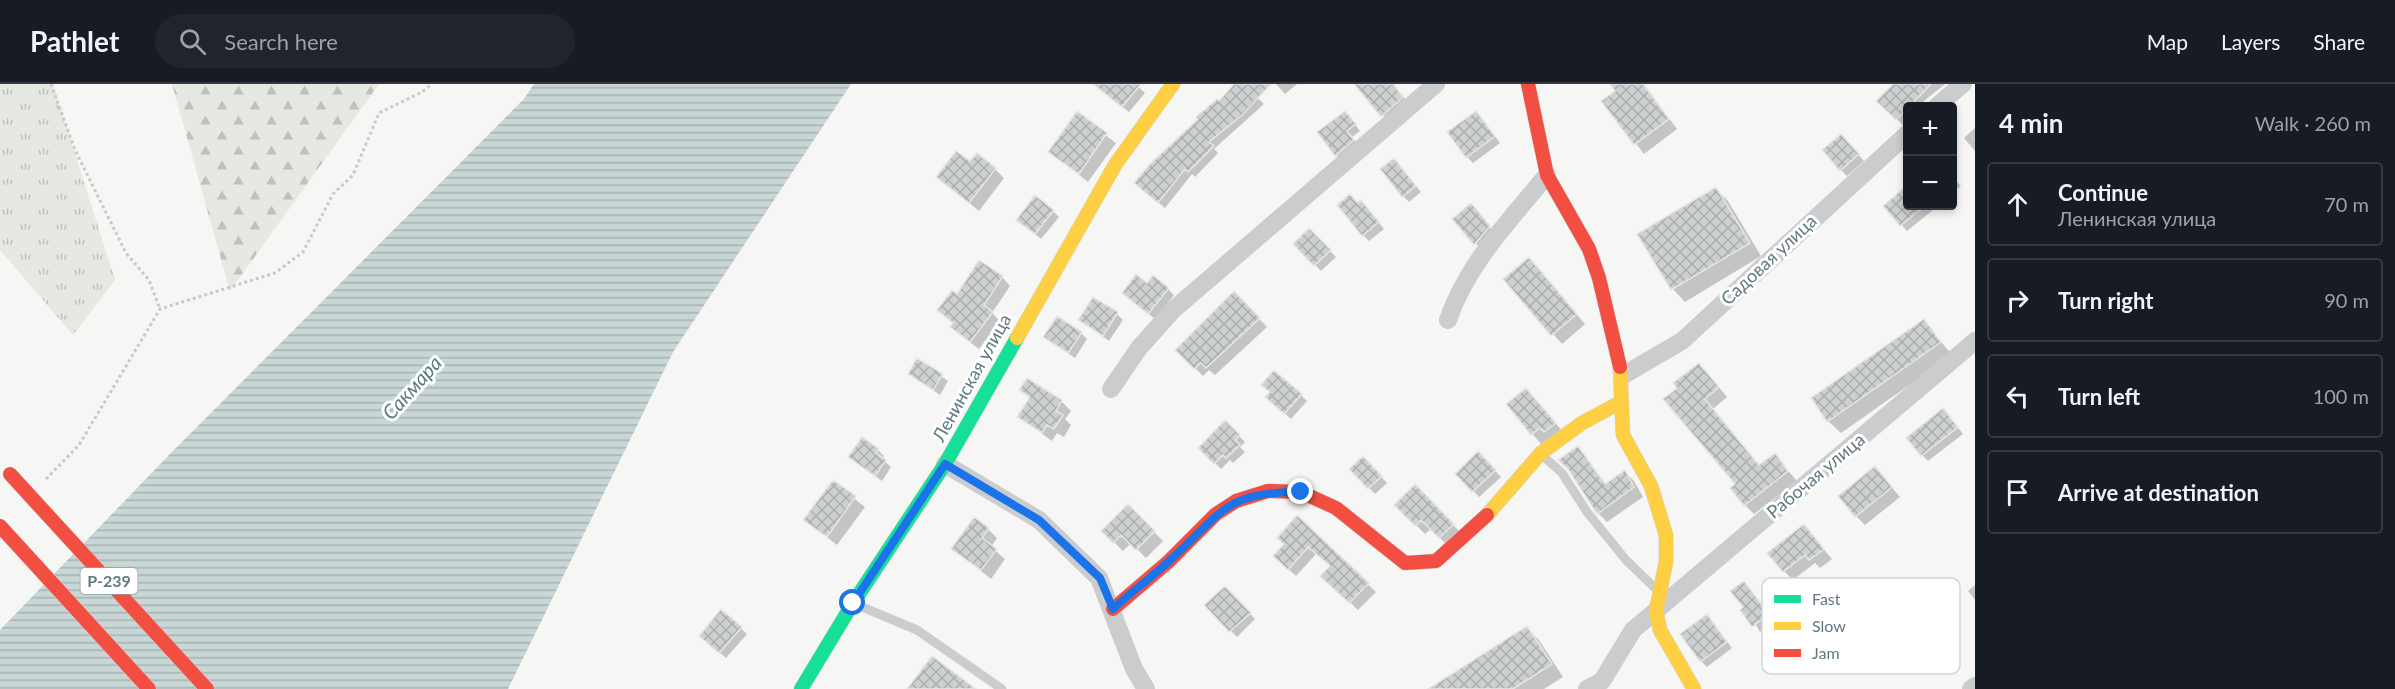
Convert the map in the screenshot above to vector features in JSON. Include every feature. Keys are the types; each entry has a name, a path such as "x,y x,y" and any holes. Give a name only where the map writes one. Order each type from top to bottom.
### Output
{"main road":[{"name":"Ленинская улица","path":"801,689 853,603 945,464 1115,165 1173,84"},
{"path":"1528,84 1546,175 1589,249 1622,376 1623,435 1652,486 1666,535 1666,562 1658,602 1660,630 1694,689"},
{"path":"1113,609 1168,562 1216,514 1236,501 1268,491 1301,492 1336,508 1390,553 1406,563 1436,561 1487,515 1540,453 1582,423 1621,402"},
{"name":"Р-239","path":"0,464 207,689"},
{"name":"Р-239","path":"0,526 149,689"}],"street":[{"path":"1111,389 1139,348 1173,310 1436,84"},
{"path":"1943,102 1963,84"},
{"name":"Садовая улица","path":"1622,376 1682,341 1903,138"},
{"path":"1448,320 1457,294 1472,269 1546,175"},
{"name":"Рабочая улица","path":"1587,689 1602,681 1633,630 1658,602 1975,341"},
{"path":"945,464 1039,520 1100,578 1134,669 1146,689"},
{"path":"1971,689 1975,686"}],"lane":[{"path":"1540,453 1562,473 1587,512 1658,602"},
{"path":"853,603 917,630 1002,689"}],"path":[{"path":"51,84 75,150 126,253 149,280 160,309"},
{"path":"42,483 80,445 160,309 275,273 303,252 333,194 353,175 379,113 422,92 432,84"}],"green space":[{"path":"0,84 53,84 115,280 73,335 0,250"},
{"path":"172,84 379,84 230,291"}],"water":[{"name":"Сакмара","path":"534,84 851,84 673,352 508,689 0,689 0,630 169,455 524,99"}],"building":[{"path":"1093,84 1141,84 1122,107"},
{"path":"1234,84 1271,84 1242,115 1209,142 1214,146 1188,172 1185,169 1158,203 1134,183 1149,165 1198,119 1196,117 1217,99 1219,101"},
{"path":"1354,84 1393,84 1403,97 1381,117"},
{"path":"1610,84 1643,84 1669,119 1634,145 1601,101 1615,91"},
{"path":"1893,84 1931,84 1914,102 1903,102 1903,113 1896,120 1876,101"},
{"path":"1077,111 1107,133 1079,174 1048,152"},
{"path":"1345,111 1356,124 1347,131 1354,140 1335,156 1317,132"},
{"path":"1476,111 1495,136 1466,158 1447,132"},
{"path":"1841,134 1859,154 1840,171 1822,150"},
{"path":"956,151 970,161 977,153 996,168 969,203 936,177"},
{"path":"1394,158 1416,186 1402,197 1380,169"},
{"path":"1716,187 1750,243 1671,290 1637,234"},
{"path":"1903,188 1903,210 1920,210 1900,226 1883,206"},
{"path":"1350,194 1358,203 1361,200 1379,222 1362,236 1337,205"},
{"path":"1035,195 1054,210 1035,234 1016,220"},
{"path":"1471,203 1490,226 1474,245 1452,219"},
{"path":"1309,228 1331,250 1314,266 1293,244"},
{"path":"1529,257 1577,314 1551,336 1503,279"},
{"path":"979,260 1003,276 984,305 993,312 970,342 950,327 953,323 937,310 952,290 957,294"},
{"path":"1136,274 1147,283 1153,275 1169,288 1148,314 1122,293"},
{"path":"1234,291 1260,318 1206,368 1201,363 1194,369 1175,350"},
{"path":"1093,297 1118,312 1103,336 1078,320"},
{"path":"1057,316 1082,332 1068,353 1043,337"},
{"path":"1924,319 1941,342 1827,422 1811,398"},
{"path":"917,358 943,374 933,390 908,374"},
{"path":"1699,363 1719,387 1705,399 1759,465 1775,453 1788,471 1744,506 1730,488 1735,484 1663,399 1677,388 1673,383"},
{"path":"1274,370 1302,394 1284,414 1265,397 1270,392 1261,385"},
{"path":"1027,378 1062,400 1056,411 1063,415 1054,429 1047,425 1042,433 1017,417 1030,397 1019,390"},
{"path":"1526,388 1556,423 1544,432 1540,428 1531,435 1506,404"},
{"path":"1943,408 1958,427 1921,456 1906,438"},
{"path":"1225,420 1240,435 1235,440 1240,445 1226,458 1223,455 1214,464 1198,448"},
{"path":"862,437 879,449 876,453 886,460 875,476 848,457"},
{"path":"1578,446 1605,484 1625,470 1634,487 1597,514 1568,469 1558,460"},
{"path":"1478,451 1496,470 1472,492 1455,474"},
{"path":"1363,456 1382,476 1368,489 1349,469"},
{"path":"1875,466 1892,487 1855,517 1838,496"},
{"path":"833,480 856,496 827,537 803,520"},
{"path":"1415,484 1454,524 1439,538 1421,520 1415,526 1394,505"},
{"path":"1128,504 1155,531 1136,550 1121,535 1113,543 1101,531"},
{"path":"1297,515 1369,583 1349,603 1320,576 1330,566 1308,547 1288,570 1273,556 1284,544 1277,538"},
{"path":"974,517 989,528 982,538 997,549 981,570 951,549"},
{"path":"1804,524 1824,549 1809,560 1805,555 1783,572 1767,553"},
{"path":"1744,581 1762,605 1762,619 1752,627 1740,610 1743,607 1730,591"},
{"path":"1225,586 1251,613 1229,632 1204,605"},
{"path":"721,609 742,627 719,653 699,636"},
{"path":"1707,614 1727,642 1700,662 1680,634"},
{"path":"1527,626 1552,664 1513,689 1428,689"},
{"path":"932,656 976,689 907,689"}],"traffic: fast":[{"path":"801,689 853,603 945,464 1017,338"}],"traffic: slow":[{"path":"1017,338 1115,165 1173,84"},
{"path":"1620,367 1623,435 1651,486 1666,535 1666,562 1656,611 1660,630 1694,689"},
{"path":"1487,515 1541,453 1582,423 1621,402"}],"traffic: jam":[{"path":"1528,84 1547,175 1589,249 1599,278 1620,367"},
{"path":"10,474 207,689"},
{"path":"1113,609 1168,562 1216,514 1236,501 1268,491 1301,492 1336,508 1405,563 1436,561 1487,515"},
{"path":"0,526 149,689"}],"route":[{"path":"853,603 945,464 1039,520 1100,578 1113,609 1168,562 1216,514 1236,501 1268,491 1301,492"}]}
